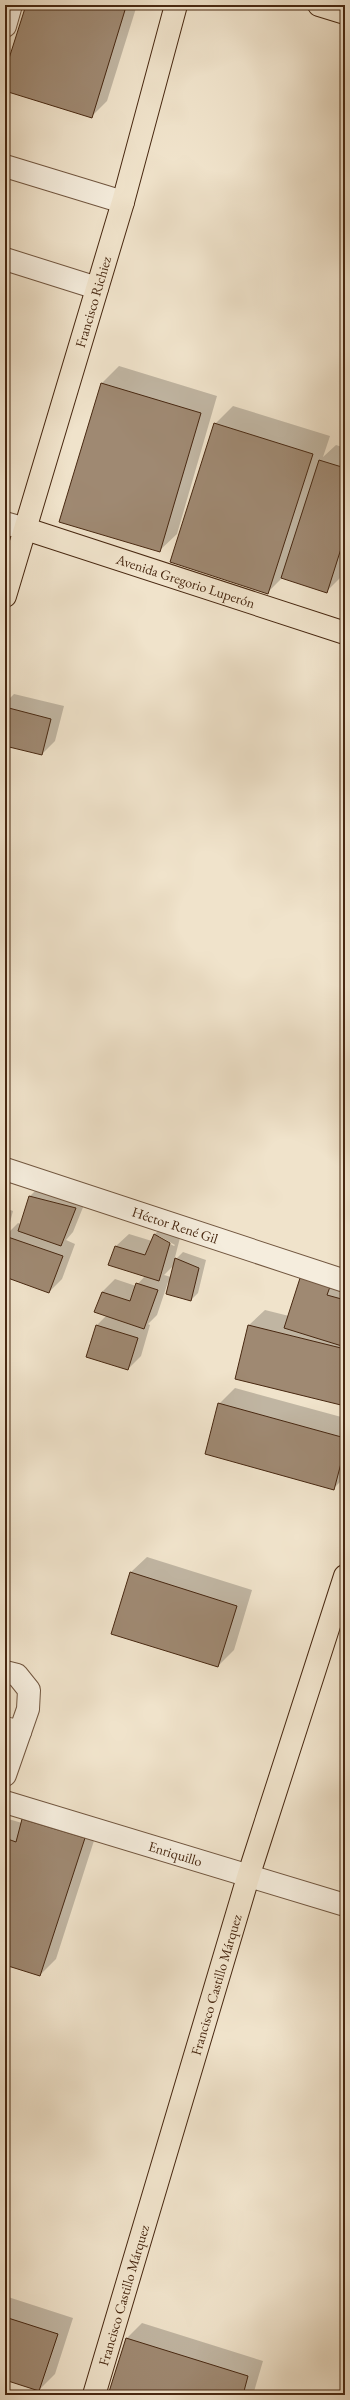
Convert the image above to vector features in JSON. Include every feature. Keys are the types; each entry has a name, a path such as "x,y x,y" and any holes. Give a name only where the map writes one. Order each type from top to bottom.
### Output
{"main road":[{"name":"Francisco Richiez","path":"5,596 123,202 176,5"},
{"path":"319,5 345,13"},
{"name":"Avenida Gregorio Luperón","path":"26,529 345,633"},
{"name":"Francisco Castillo Márquez","path":"94,2395 249,1874 345,1576"}],"street":[{"path":"5,26 11,5"},
{"path":"5,166 123,202"},
{"path":"5,259 97,288"},
{"path":"5,523 26,529"},
{"name":"Héctor René Gil","path":"5,1170 345,1281"},
{"path":"5,1672 17,1675 29,1690 28,1708 13,1730 5,1775"},
{"name":"Enriquillo","path":"5,1802 249,1874 345,1906"}],"building":[{"path":"26,5 108,5 125,10 92,118 5,91 5,71"},
{"path":"101,383 201,413 160,552 59,522"},
{"path":"214,423 313,454 268,594 170,562"},
{"path":"319,460 345,468 345,536 327,593 281,578"},
{"path":"5,707 51,719 42,755 5,746"},
{"path":"29,1196 76,1208 61,1246 18,1231"},
{"path":"154,1234 170,1243 159,1281 108,1265 115,1246 145,1255"},
{"path":"5,1236 63,1256 49,1293 5,1277"},
{"path":"175,1258 199,1268 191,1301 166,1294"},
{"path":"301,1275 331,1284 327,1295 345,1300 345,1347 284,1328"},
{"path":"136,1283 158,1290 144,1329 94,1312 102,1292 130,1301"},
{"path":"96,1325 138,1338 128,1370 86,1357"},
{"path":"248,1325 345,1349 345,1406 235,1379"},
{"path":"218,1403 345,1438 345,1448 334,1490 205,1454"},
{"path":"130,1572 237,1606 218,1667 111,1634"},
{"path":"22,1819 85,1838 40,1976 5,1965 5,1838 16,1842"},
{"path":"5,2317 58,2334 39,2391 5,2380"},
{"path":"126,2338 248,2376 243,2395 108,2395"}]}
